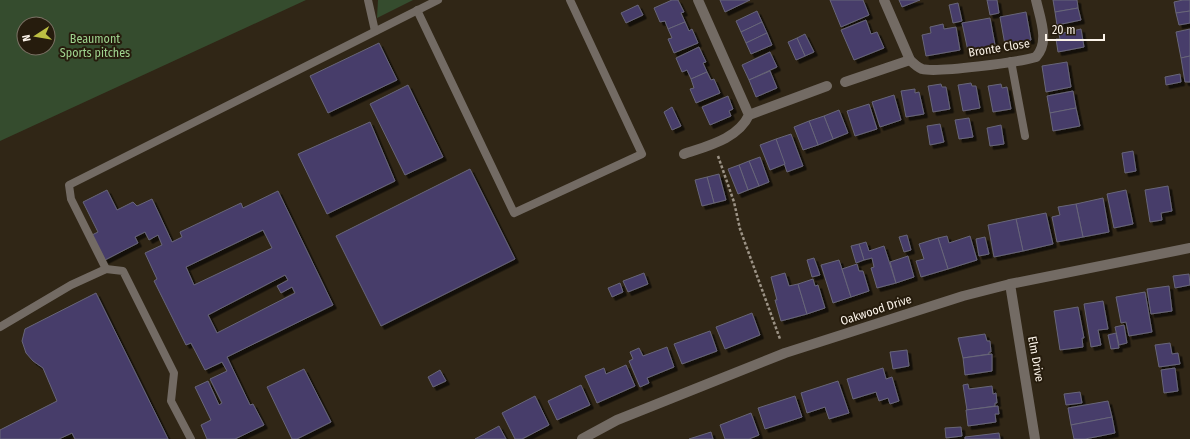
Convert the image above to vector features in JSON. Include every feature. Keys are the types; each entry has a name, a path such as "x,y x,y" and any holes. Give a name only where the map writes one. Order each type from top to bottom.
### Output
{"street":[{"path":"698,0 749,115"},
{"path":"845,82 910,60 884,0"},
{"name":"Bronte Close","path":"910,60 923,69 933,69 1036,57 1040,53 1044,34 1036,0"},
{"path":"684,154 714,143 738,131 745,124 749,115 827,86"},
{"name":"Oakwood Drive","path":"582,439 617,420 785,353 963,296 1010,284 1190,248"},
{"name":"Elm Drive","path":"1010,284 1035,439"}],"lane":[{"path":"368,0 375,31"},
{"path":"106,270 71,199 69,185 438,0"},
{"path":"417,10 514,213 642,154 570,0"},
{"path":"1011,61 1025,136"},
{"path":"0,327 71,285 106,270 123,271 174,373 171,401 190,439"}],"path":[{"path":"714,143 734,202 740,230 785,353"}],"green space":[{"name":"Beaumont Sports pitches","path":"0,0 306,0 0,141"},
{"path":"378,0 413,0 377,18"}],"building":[{"path":"672,0 678,0 684,12 681,13 685,22 668,29 665,21 660,22 654,8"},
{"path":"720,0 750,0 725,12"},
{"path":"830,0 863,0 869,15 841,27"},
{"path":"899,0 920,0 902,7"},
{"path":"987,0 997,0 999,13 990,15"},
{"path":"1053,0 1077,0 1078,8 1055,12"},
{"path":"1190,0 1190,11 1176,13 1174,2"},
{"path":"958,3 962,21 953,23 949,5"},
{"path":"638,5 643,15 626,23 621,13"},
{"path":"1078,8 1081,20 1057,25 1055,12"},
{"path":"757,11 762,22 741,32 736,21"},
{"path":"1190,11 1190,23 1179,25 1176,13"},
{"path":"1026,12 1031,40 1005,45 1000,17"},
{"path":"990,18 995,45 968,51 962,23"},
{"path":"866,20 871,34 877,32 884,48 854,60 841,30"},
{"path":"685,22 689,31 692,29 698,43 674,53 668,39 672,38 668,29"},
{"path":"762,22 767,33 746,43 741,32"},
{"path":"943,24 944,29 956,27 960,50 926,56 922,35 931,33 930,27"},
{"path":"1081,29 1084,47 1058,52 1056,39 1060,39 1059,34"},
{"path":"1190,29 1190,56 1181,58 1176,32"},
{"path":"767,33 772,45 751,54 746,43"},
{"path":"805,34 814,52 805,56 797,38"},
{"path":"797,38 805,56 796,60 788,42"},
{"path":"379,43 397,80 328,113 310,76"},
{"path":"699,47 706,62 703,63 707,72 691,79 687,70 682,72 676,58"},
{"path":"770,52 777,67 749,80 742,65"},
{"path":"1190,56 1190,82 1185,82 1181,58"},
{"path":"1067,62 1071,87 1046,92 1042,66"},
{"path":"770,71 777,88 756,97 749,80"},
{"path":"707,72 711,80 714,79 720,93 696,103 690,89 694,88 691,79"},
{"path":"1180,74 1181,82 1166,85 1165,77"},
{"path":"971,83 972,86 976,86 980,108 963,111 958,85"},
{"path":"941,84 942,87 946,87 950,109 933,112 928,86"},
{"path":"1001,84 1002,88 1007,87 1011,109 993,112 988,86"},
{"path":"408,85 443,157 405,175 370,104"},
{"path":"915,89 915,93 919,92 924,114 906,117 901,91"},
{"path":"1073,91 1076,108 1050,113 1047,96"},
{"path":"894,95 901,120 880,127 872,102"},
{"path":"728,96 733,109 729,111 731,116 710,125 702,107"},
{"path":"869,104 877,129 855,136 847,111"},
{"path":"672,107 681,126 672,130 664,112"},
{"path":"1076,108 1080,126 1053,131 1050,113"},
{"path":"839,110 848,133 833,139 824,116"},
{"path":"824,116 833,139 818,145 809,121"},
{"path":"969,118 973,137 959,139 955,120"},
{"path":"809,121 818,145 803,150 794,127"},
{"path":"370,122 395,181 327,214 298,154"},
{"path":"940,124 944,142 930,145 927,126"},
{"path":"1001,125 1004,144 990,146 987,128"},
{"path":"791,134 803,166 787,172 776,139"},
{"path":"776,139 785,164 770,170 760,145"},
{"path":"1133,151 1136,171 1125,173 1122,153"},
{"path":"760,157 769,182 759,186 749,161"},
{"path":"749,161 759,186 748,190 739,165"},
{"path":"739,165 748,190 738,194 728,169"},
{"path":"470,169 515,259 381,326 336,236"},
{"path":"719,174 726,200 714,203 707,177"},
{"path":"707,177 714,203 702,206 695,180"},
{"path":"1168,186 1172,211 1161,213 1162,220 1150,222 1145,190"},
{"path":"107,190 117,210 133,202 137,206 152,199 172,242 182,237 180,232 241,203 243,208 278,191 333,305 227,357 250,405 253,404 264,425 235,439 207,439 201,425 211,420 195,387 208,381 219,405 222,403 210,379 227,371 222,362 205,370 191,343 186,345 154,281 157,279 145,253 162,245 158,235 149,240 145,232 135,237 138,243 105,260 92,235 98,232 83,202","holes":["263,230 272,248 194,285 186,267","285,275 288,280 277,286 281,293 292,287 295,293 217,333 208,315"]},
{"path":"1126,190 1133,224 1114,228 1107,194"},
{"path":"1103,198 1109,232 1083,237 1076,204"},
{"path":"1076,204 1083,237 1057,242 1052,217 1060,215 1058,207"},
{"path":"1046,213 1053,244 1023,251 1016,219"},
{"path":"1016,219 1023,251 994,257 988,225"},
{"path":"907,235 911,250 904,252 899,237"},
{"path":"947,236 949,243 970,236 977,260 948,269 938,238"},
{"path":"985,237 989,254 979,256 976,239"},
{"path":"938,238 948,269 921,277 916,261 924,259 919,244"},
{"path":"866,242 869,251 884,246 896,283 877,288 871,268 874,267 872,258 864,260 859,244"},
{"path":"859,244 864,260 856,263 851,246"},
{"path":"908,256 914,277 896,283 890,262"},
{"path":"814,258 820,275 812,277 807,260"},
{"path":"839,260 851,297 833,303 821,265"},
{"path":"857,264 859,271 863,271 869,291 851,297 842,269"},
{"path":"644,273 648,284 628,292 623,281"},
{"path":"785,273 789,286 798,284 807,314 781,321 771,277"},
{"path":"1189,274 1190,285 1175,288 1173,276"},
{"path":"813,279 815,286 818,285 825,308 807,314 798,284"},
{"path":"620,283 623,292 612,297 608,288"},
{"path":"1169,286 1172,311 1151,314 1147,289"},
{"path":"1145,292 1152,332 1129,336 1126,322 1121,323 1116,297"},
{"path":"96,293 168,439 75,439 72,433 59,439 0,439 0,430 57,401 43,368 33,361 26,353 22,341 25,329"},
{"path":"1103,301 1108,329 1098,330 1101,345 1091,347 1084,304"},
{"path":"1078,307 1084,338 1082,338 1083,347 1060,350 1054,311"},
{"path":"752,313 760,335 725,349 716,327"},
{"path":"1124,325 1127,343 1119,345 1115,327"},
{"path":"710,331 717,351 682,364 674,344"},
{"path":"1116,333 1119,348 1111,349 1108,335"},
{"path":"985,334 987,341 990,341 991,352 989,352 989,354 963,358 958,338"},
{"path":"1170,343 1172,354 1178,353 1180,364 1159,367 1155,345"},
{"path":"667,347 674,367 647,378 649,383 640,387 629,361 633,359 630,352 639,348 643,356"},
{"path":"907,350 909,366 893,369 890,352"},
{"path":"992,354 992,371 965,375 963,358"},
{"path":"626,365 635,386 597,403 585,376 604,368 606,374"},
{"path":"883,368 886,379 892,377 899,401 890,404 888,398 879,401 876,392 853,399 847,379"},
{"path":"1175,368 1178,391 1164,393 1161,370"},
{"path":"304,369 331,422 297,439 292,439 267,387"},
{"path":"440,370 446,381 433,387 428,377"},
{"path":"838,381 849,413 829,419 825,407 807,413 801,393"},
{"path":"968,384 969,389 992,386 993,394 996,393 997,403 995,403 995,406 967,410 963,385"},
{"path":"581,385 590,405 557,420 548,401"},
{"path":"1080,392 1082,403 1066,405 1064,394"},
{"path":"535,396 549,425 522,439 515,439 502,413"},
{"path":"795,396 802,417 765,429 758,408"},
{"path":"1108,401 1112,417 1071,425 1068,408"},
{"path":"998,406 999,414 995,414 996,422 968,426 966,410"},
{"path":"751,413 759,435 749,439 725,439 720,425"},
{"path":"1112,417 1115,433 1085,439 1074,439 1071,425"},
{"path":"499,426 506,439 475,439"},
{"path":"961,427 962,436 946,438 945,428"},
{"path":"711,432 713,439 689,439"},
{"path":"999,433 1000,439 965,439 965,437"}]}
